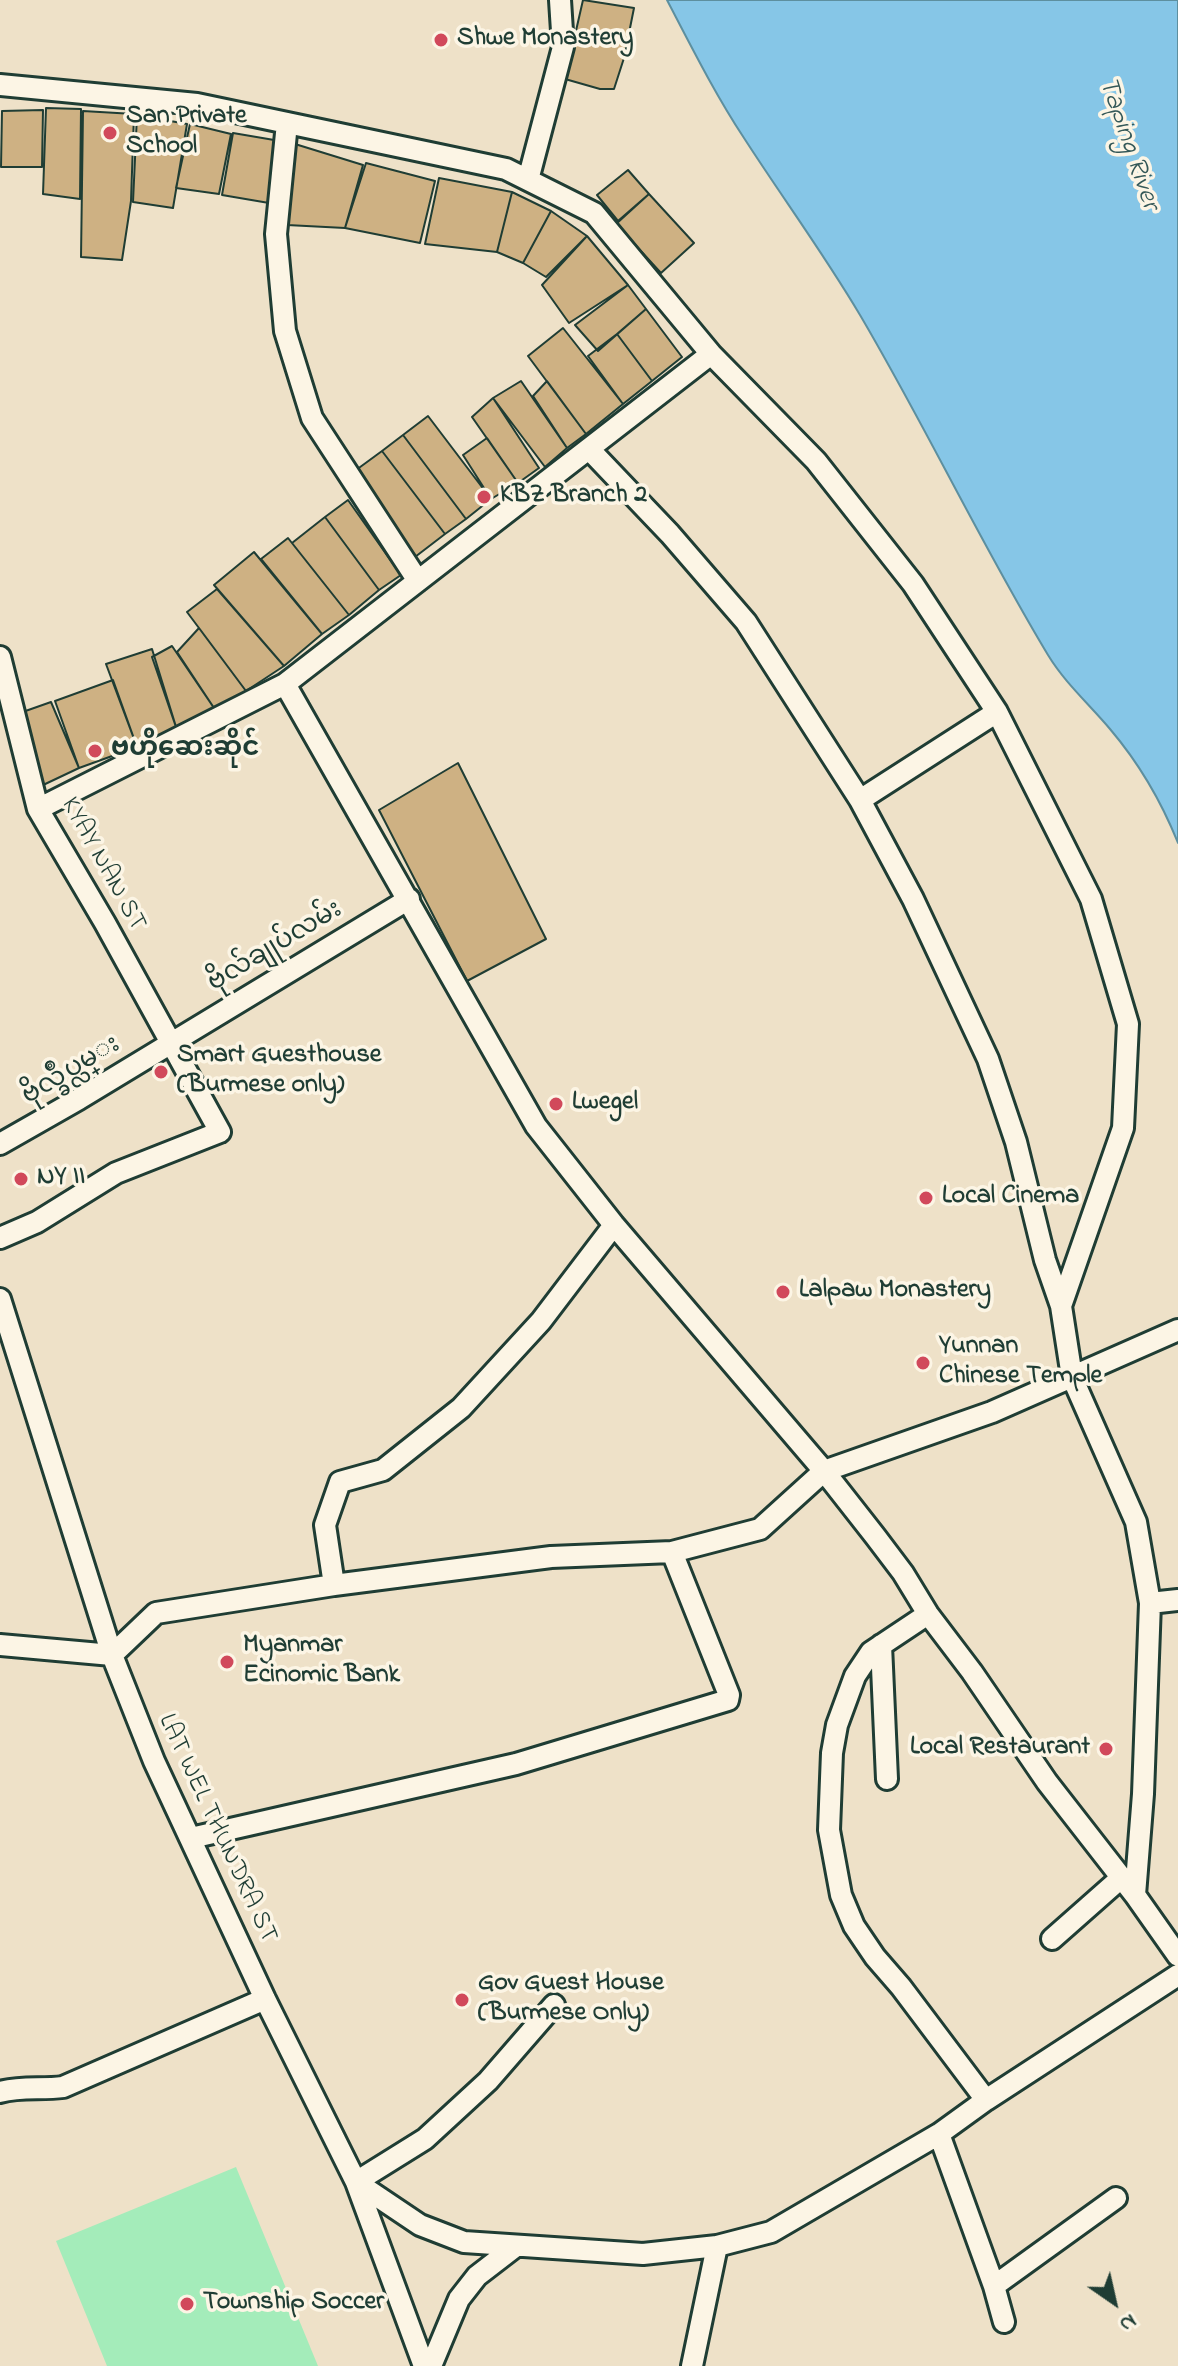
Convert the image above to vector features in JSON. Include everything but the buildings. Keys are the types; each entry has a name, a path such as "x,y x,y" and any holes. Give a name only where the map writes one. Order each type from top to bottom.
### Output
{"street":[{"path":"528,180 563,47 560,0"},
{"path":"0,85 197,104 506,169 594,213 711,354 816,461 913,584 997,712 1091,899 1128,1024 1123,1128 1061,1306"},
{"path":"287,123 276,234 285,331 312,418 418,581"},
{"path":"38,809 285,684 711,354"},
{"path":"589,449 670,534 746,622 860,800 913,899 988,1059 1016,1142 1045,1260 1061,1306 1072,1377 1136,1522 1150,1603 1143,1794 1135,1895"},
{"name":"KYAY NAN ST","path":"0,657 38,809 220,1132 116,1173 37,1222 0,1238"},
{"path":"285,684 536,1126 614,1225 824,1471 903,1573 928,1614 1047,1782 1178,1956"},
{"path":"860,800 997,712"},
{"name":"ဗိုလ်ချုပ်လမ်း","path":"171,1042 409,899"},
{"name":"ဗိုလ္ခ်ဳပ္လမ္း","path":"0,1144 171,1042"},
{"path":"334,1585 325,1525 340,1482 383,1470 461,1408 541,1321 614,1225"},
{"name":"LAT WEL THUNDRA ST","path":"0,1299 112,1655 154,1761 265,1999 356,2182 424,2366"},
{"path":"0,1645 112,1655 156,1613 334,1585 551,1557 672,1552 760,1529 824,1471 992,1412 1178,1330"},
{"path":"191,1838 516,1764 728,1700 729,1695 672,1552"},
{"path":"1150,1603 1178,1600"},
{"path":"928,1614 871,1652 855,1676 837,1725 832,1753 829,1830 841,1895 854,1926 986,2100"},
{"path":"881,1645 887,1779"},
{"path":"1052,1939 1121,1878"},
{"path":"554,2005 488,2081 425,2139 356,2182 420,2225 464,2242 643,2254 717,2246 771,2232 939,2134 1178,1975"},
{"path":"0,2092 63,2087 265,1999"},
{"path":"939,2134 1004,2322"},
{"path":"994,2286 1116,2198"},
{"path":"431,2366 459,2299 477,2276 516,2246"},
{"path":"692,2366 717,2246"}],"green space":[{"name":"Township Soccer","path":"236,2167 318,2366 107,2366 56,2241"}],"water":[{"name":"Taping River","path":"667,0 1178,0 1178,843 1140,769 1048,655 860,315 733,121"}],"place":[{"name":"Shwe Monastery","path":"441,40"},
{"name":"San Private School","path":"110,133"},
{"name":"KBZ Branch 2","path":"484,497"},
{"name":"ဗဟိုဆေးဆိုင်","path":"95,751"},
{"name":"Smart Guesthouse (Burmese only)","path":"161,1072"},
{"name":"Lwegel","path":"556,1104"},
{"name":"NY II","path":"21,1179"},
{"name":"Local Cinema","path":"926,1198"},
{"name":"Lalpaw Monastery","path":"783,1292"},
{"name":"Yunnan Chinese Temple","path":"923,1363"},
{"name":"Myanmar Ecinomic Bank","path":"227,1662"},
{"name":"Local Restaurant","path":"1106,1749"},
{"name":"Gov Guest House (Burmese Only)","path":"462,2000"},
{"name":"Township Soccer","path":"187,2304"}]}
